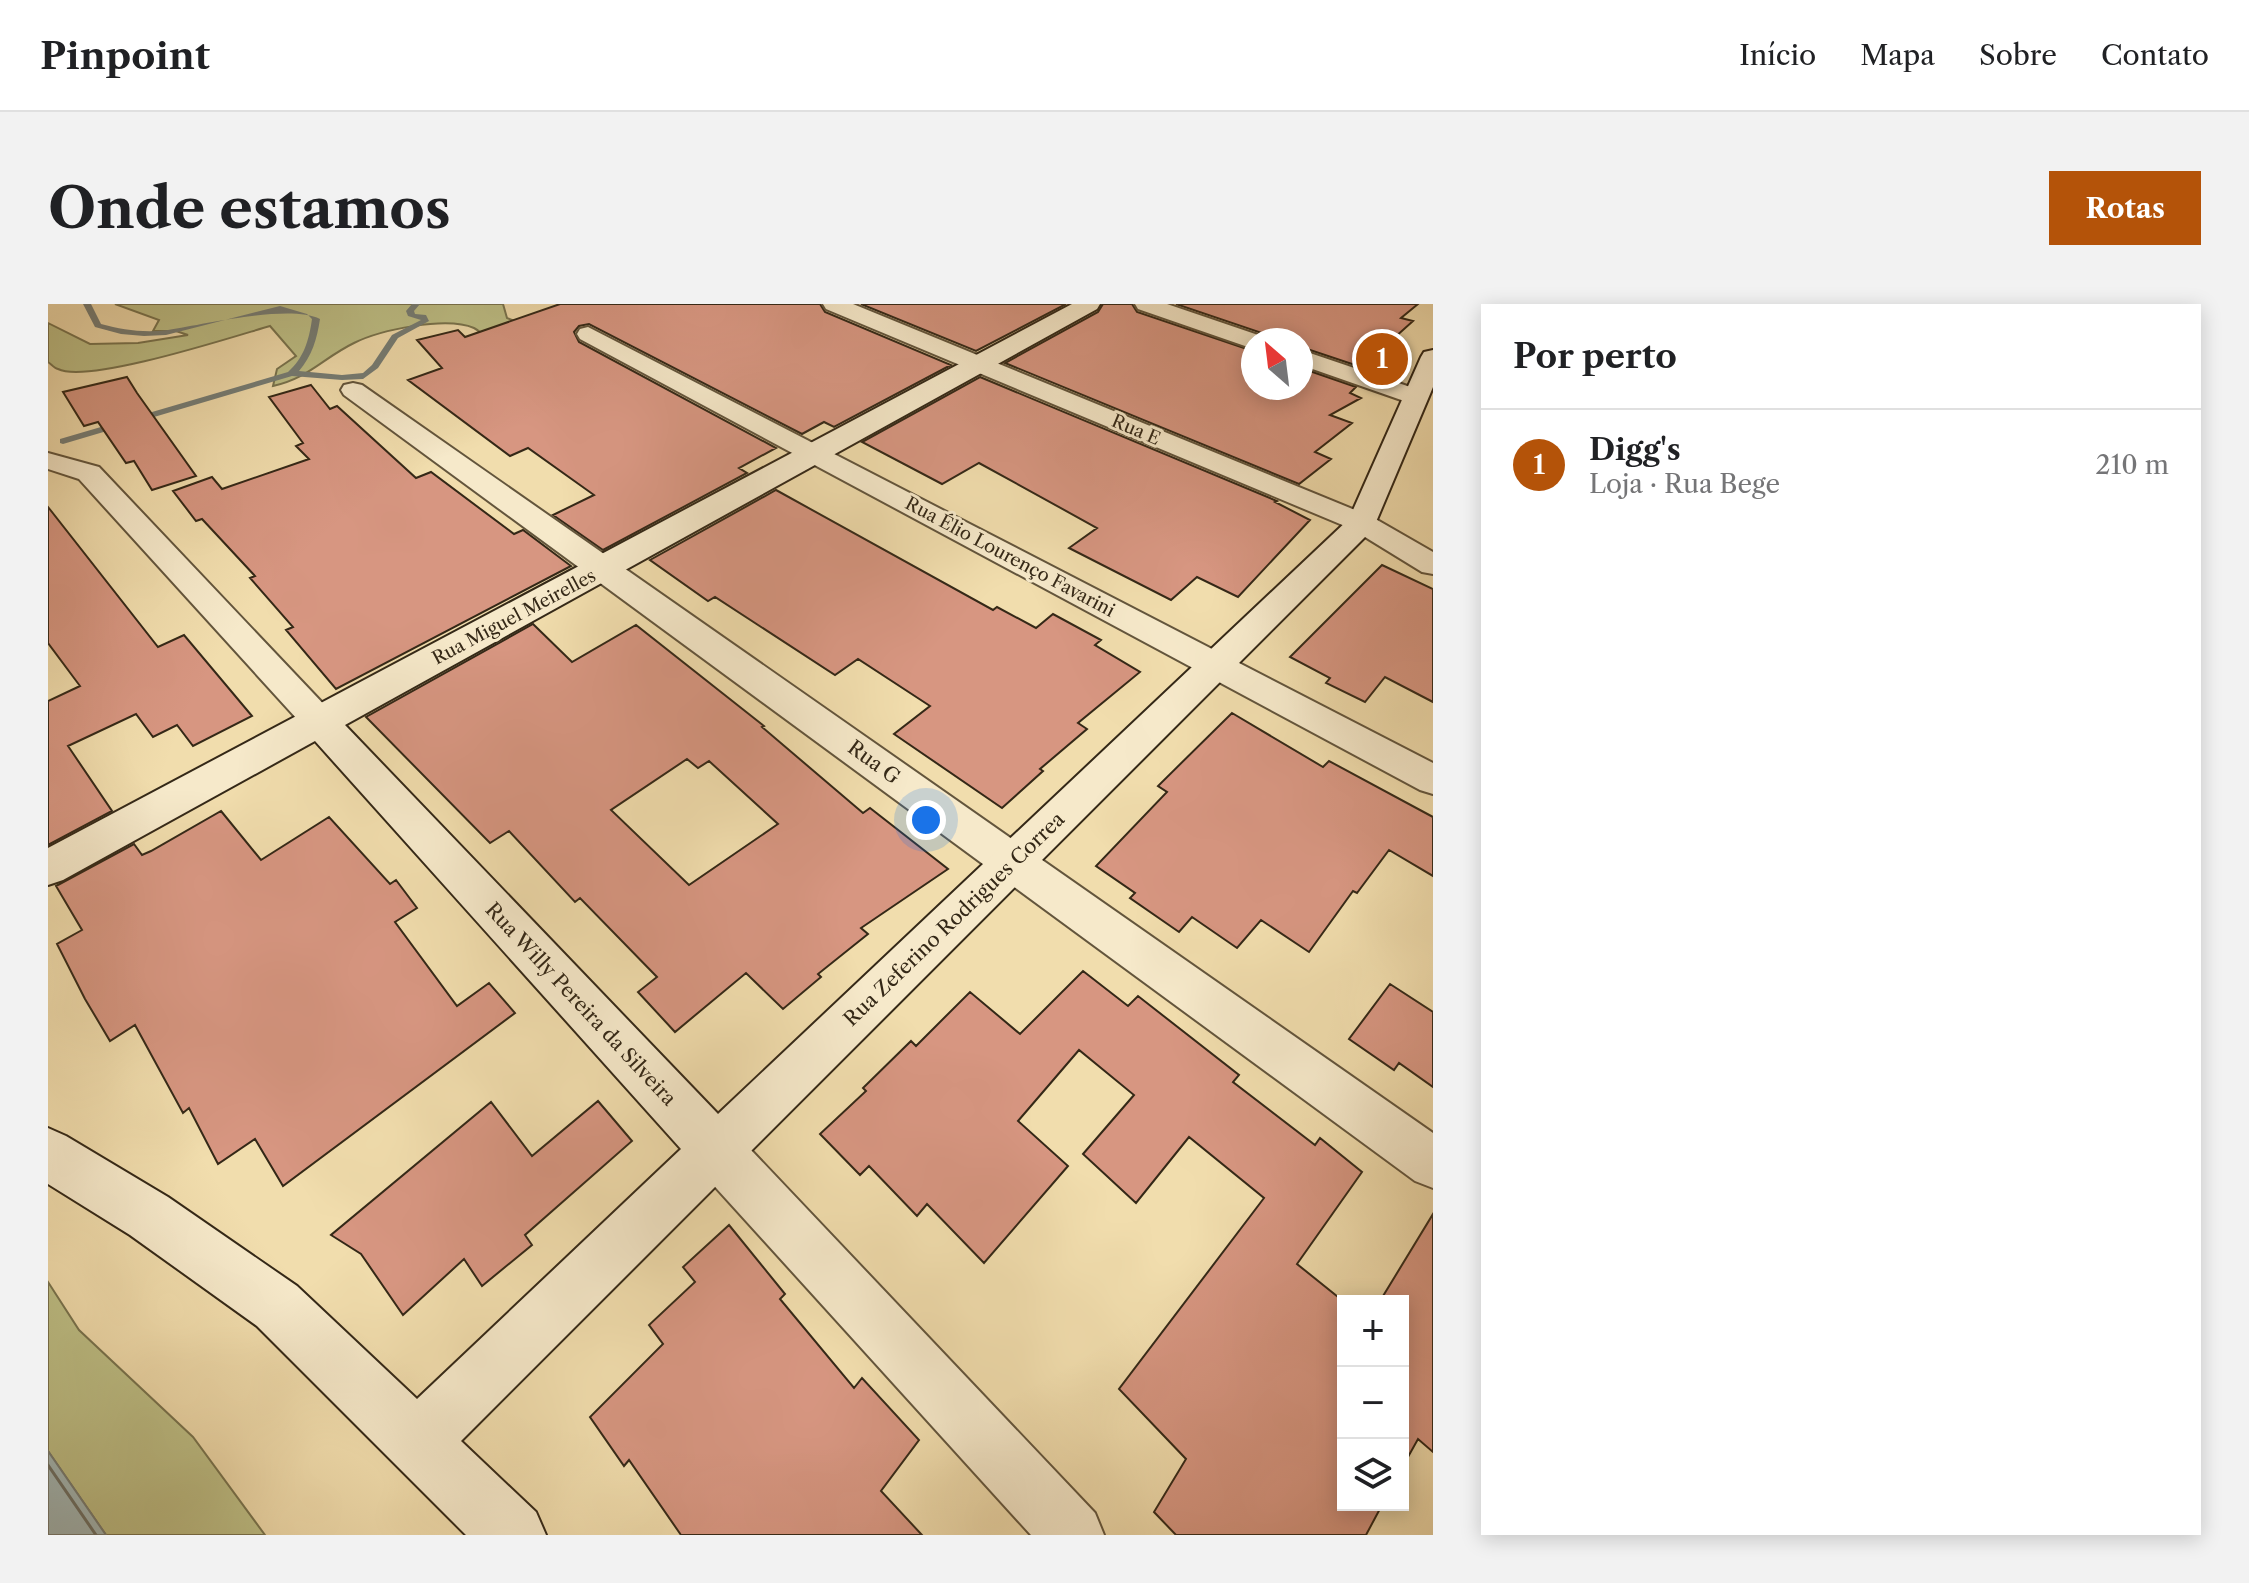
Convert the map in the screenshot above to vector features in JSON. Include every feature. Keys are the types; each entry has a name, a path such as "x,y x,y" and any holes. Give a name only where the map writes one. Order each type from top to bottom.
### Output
{"street":[{"name":"Rua E","path":"834,304 1362,523 1433,565"},
{"name":"Rua Miguel Meirelles","path":"48,868 1089,304"},
{"path":"1146,304 1241,337"},
{"name":"Rua Élio Lourenço Favarini","path":"588,334 1433,780"},
{"name":"Rua Zeferino Rodrigues Correa","path":"417,1441 1362,523 1433,357"},
{"path":"1313,361 1416,397"},
{"name":"Rua G","path":"353,390 1433,1163"},
{"name":"Rua Willy Pereira da Silveira","path":"48,461 89,473 1073,1535"},
{"path":"48,1154 149,1216 277,1306 513,1535"}],"green space":[{"path":"115,304 503,304 507,318 524,325 487,340 476,329 447,323 396,329 354,343 306,373 273,386 277,369 296,356 270,326 161,357 98,370 74,372 48,362 48,323 90,344 138,343 188,335 176,331 153,331 159,320"},
{"path":"48,1282 79,1330 193,1437 265,1535 106,1535 48,1451"}],"water":[{"path":"48,1451 106,1535 48,1535"}],"building":[{"path":"560,304 820,304 825,312 951,365 834,427 824,422 802,434 589,324 579,326 574,332 579,342 776,448 739,468 747,473 603,550 553,515 594,495 528,448 510,456 408,380 442,368 417,340 458,330 465,337"},
{"path":"861,304 1066,304 976,351"},
{"path":"1103,304 1132,304 1137,312 1241,347 1241,400 1313,400 1313,372 1356,387 1350,393 1361,398 1330,415 1352,423 1315,452 1331,459 1299,484 1005,363 1098,312"},
{"path":"1176,304 1418,304 1401,318 1413,321 1394,338 1400,340 1386,351 1393,353 1373,371 1313,351 1313,328 1247,328"},
{"path":"127,377 196,476 152,490 134,461 126,463 98,422 84,426 63,392"},
{"path":"980,377 1277,501 1310,520 1238,597 1197,577 1171,600 1069,548 1097,528 979,463 942,484 862,442"},
{"path":"311,385 330,409 337,406 416,478 431,472 514,534 523,530 571,566 336,689 286,630 293,627 250,578 255,576 202,519 196,521 173,491 212,477 222,489 309,459 296,446 303,443 269,397"},
{"path":"776,490 993,610 997,607 1036,628 1053,614 1101,640 1095,645 1140,672 1078,723 1087,729 1040,769 1043,771 1002,808 894,734 930,706 858,659 835,675 715,597 708,601 650,560"},
{"path":"48,507 158,647 184,635 252,716 193,746 177,725 153,737 136,714 68,746 112,811 48,845 48,701 80,686 48,643"},
{"path":"1382,565 1433,589 1433,702 1385,677 1365,702 1326,683 1330,678 1290,657"},
{"path":"533,624 572,662 636,625 764,726 863,813 870,808 948,869 861,928 868,934 818,974 821,977 783,1009 746,973 675,1032 638,992 657,977 580,898 575,902 509,831 490,843 366,717","holes":["687,759 698,768 709,761 778,824 689,885 611,810"]},
{"path":"1232,713 1323,767 1329,761 1433,817 1433,876 1389,850 1357,893 1353,891 1309,952 1261,920 1237,948 1192,917 1179,932 1130,898 1135,893 1096,866 1167,792 1158,786"},
{"path":"221,811 261,860 329,817 390,884 396,880 417,908 395,922 457,1006 489,983 515,1013 283,1186 255,1139 218,1164 189,1108 183,1113 135,1025 110,1041 57,944 82,930 56,886 134,844 142,855 151,851"},
{"path":"1083,971 1128,1006 1138,996 1239,1075 1233,1082 1315,1145 1320,1138 1362,1172 1297,1264 1337,1296 1337,1511 1379,1511 1366,1535 1176,1535 1154,1512 1186,1459 1119,1389 1264,1198 1189,1137 1136,1203 1083,1154 1134,1095 1079,1050 1018,1121 1068,1166 984,1263 927,1204 917,1216 869,1166 860,1175 820,1134 866,1091 863,1088 911,1041 916,1046 970,992 1020,1034"},
{"path":"1390,984 1433,1012 1433,1087 1399,1063 1394,1070 1349,1039"},
{"path":"598,1101 632,1141 525,1235 532,1245 482,1286 464,1259 403,1315 361,1254 331,1235 491,1102 532,1156"},
{"path":"1433,1214 1433,1452 1418,1439 1409,1455 1409,1295 1384,1295"},
{"path":"729,1225 785,1294 780,1299 854,1388 862,1378 919,1440 881,1491 922,1535 681,1535 629,1460 624,1466 590,1417 663,1344 649,1325 695,1282 683,1267"}],"waterway":[{"path":"87,304 98,325 121,332 144,334 189,328 280,304"},
{"path":"281,304 310,312 316,319 309,349 291,374"},
{"path":"291,374 342,378 366,375 395,337 425,321 423,317 412,316 410,311 416,304"},
{"path":"63,441 291,374"}],"place":[{"name":"Digg's","path":"1382,359"}]}
